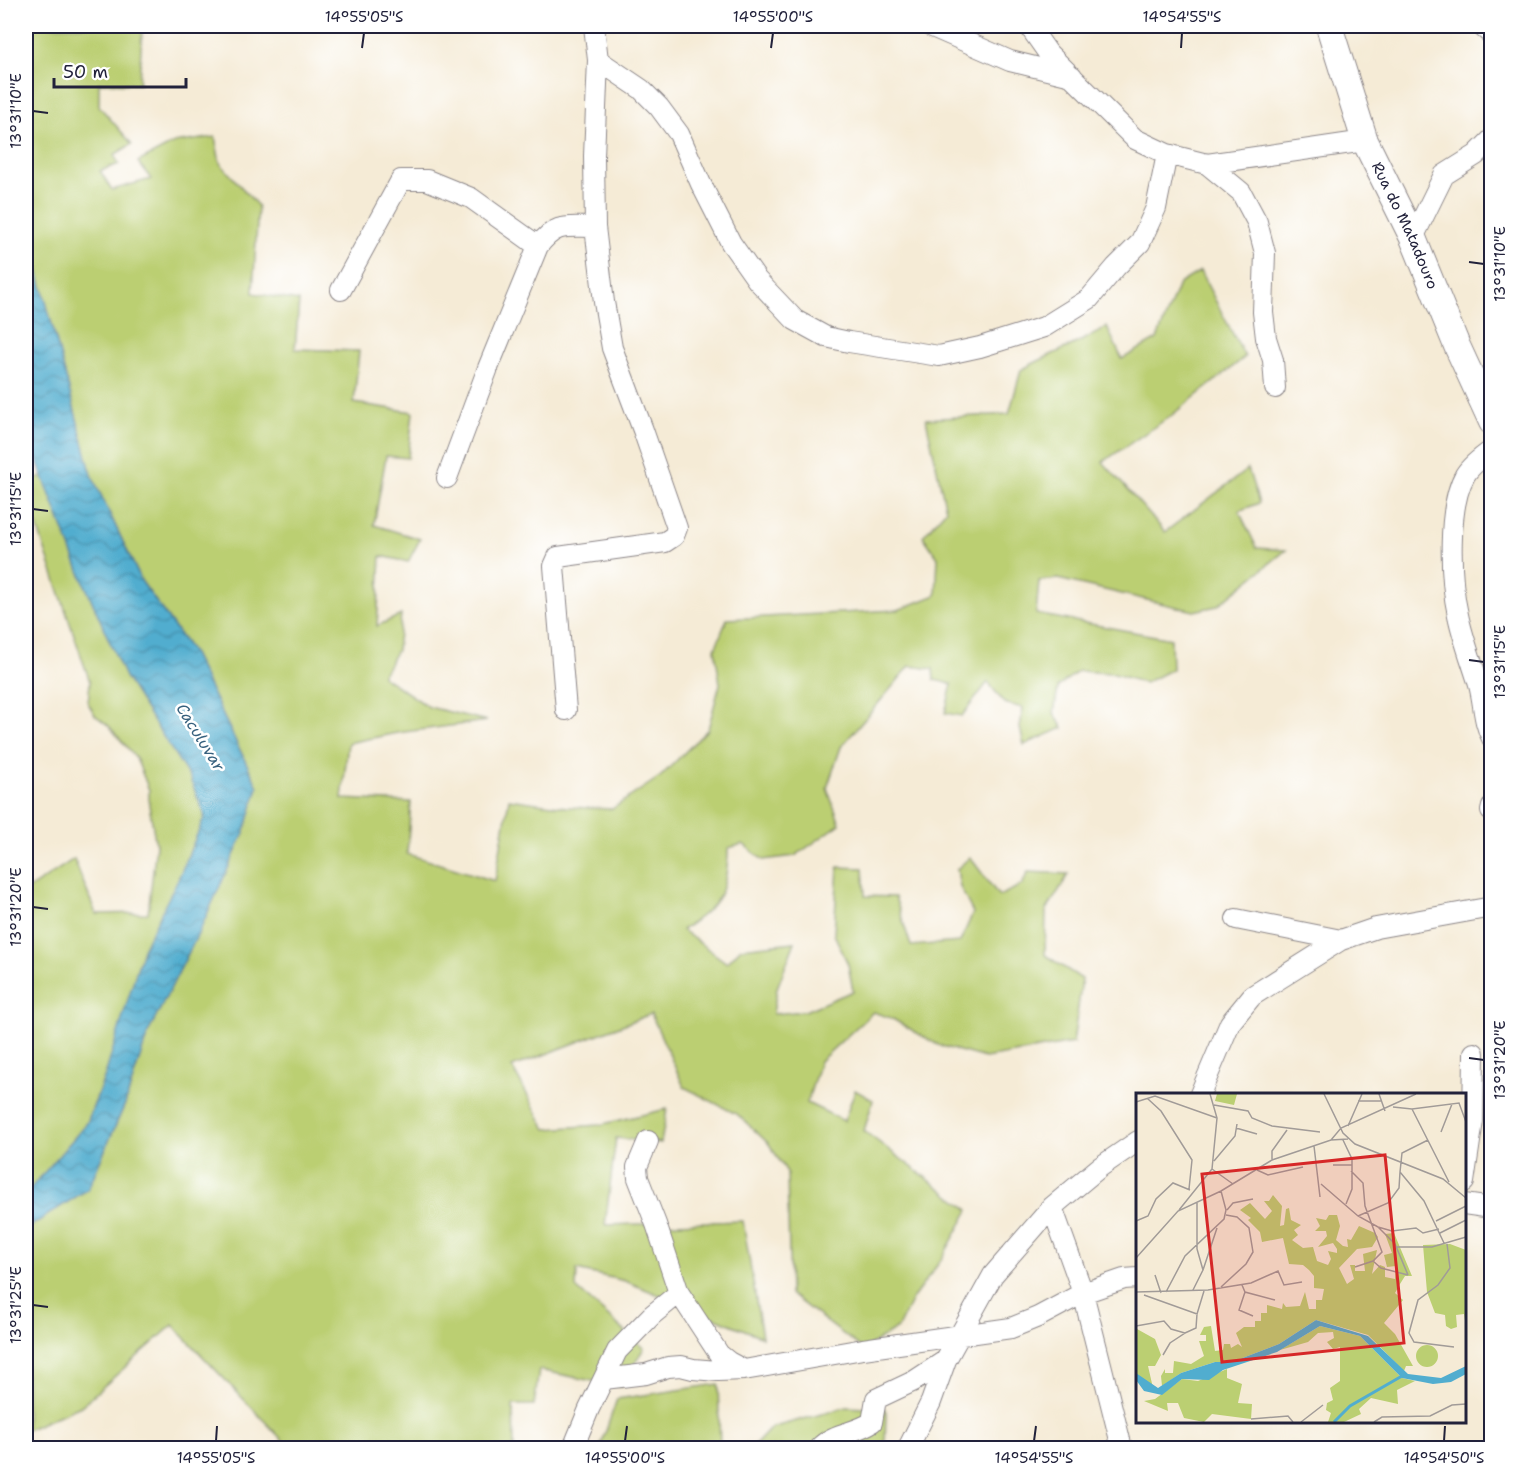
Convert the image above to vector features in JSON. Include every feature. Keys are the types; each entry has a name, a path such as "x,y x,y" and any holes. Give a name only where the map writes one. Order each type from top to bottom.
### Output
{"street":[{"path":"566,710 554,566 558,557 665,542 674,537 677,528 612,348 604,302 595,227 594,156 598,60 594,26"},
{"path":"930,26 1010,61 1072,76"},
{"path":"1029,26 1048,53 1135,139 1167,154 1207,164 1365,141"},
{"name":"Rua do Matadouro","path":"1329,26 1365,141 1413,238 1491,422"},
{"path":"1486,26 1491,31"},
{"path":"598,60 641,89 659,107 680,134 701,184 731,243 757,279 795,320 826,338 849,342 939,356 980,347 1044,327 1089,299 1140,243 1156,208 1167,154"},
{"path":"1413,238 1444,175 1476,155 1491,139"},
{"path":"1207,164 1241,192 1257,222 1265,253 1263,312 1266,338 1273,360 1275,388"},
{"path":"341,290 401,180 427,180 471,198 538,246"},
{"path":"447,478 488,368 538,246 548,233 560,227 595,227"},
{"path":"1491,450 1466,475 1457,495 1453,526 1453,571 1458,614 1487,697 1486,728 1491,738"},
{"path":"1201,1093 1230,1023 1252,996 1341,940 1376,928 1491,907"},
{"path":"1236,919 1341,940"},
{"path":"1466,1168 1473,1121 1474,1053"},
{"path":"648,1141 637,1167 638,1178 679,1293 719,1354 744,1370"},
{"path":"908,1449 931,1402 946,1360 993,1275 1052,1207 1100,1167 1136,1142"},
{"path":"1466,1203 1491,1208"},
{"path":"1052,1207 1083,1293 1122,1449"},
{"path":"604,1379 646,1374 668,1367 681,1366 718,1371 744,1370 863,1349 1011,1328 1038,1317 1083,1293 1124,1279 1136,1278"},
{"path":"573,1449 617,1351 679,1293"},
{"path":"819,1449 833,1436 865,1427 872,1422 876,1399 914,1381 946,1360"}],"green space":[{"path":"26,26 111,26 142,31 139,84 99,83 99,106 132,144 114,155 119,164 100,171 112,190 151,179 138,162 174,143 215,137 220,163 258,206 253,293 299,301 295,349 359,351 354,403 413,412 408,458 386,456 374,525 420,539 408,562 381,556 377,626 401,615 397,650 382,676 429,707 487,721 397,733 348,743 342,799 411,802 407,854 495,881 509,799 566,807 612,809 661,776 708,729 720,684 715,649 727,619 898,610 936,595 938,558 923,536 946,510 926,419 1009,414 1021,370 1107,327 1122,359 1157,339 1179,284 1200,271 1245,357 1172,415 1103,462 1165,532 1248,469 1259,503 1239,511 1257,548 1286,550 1217,606 1194,611 1058,579 1039,581 1036,614 1171,639 1172,669 1145,683 1111,673 1078,671 1058,687 1054,713 1063,728 1024,745 1020,728 1023,708 1004,703 988,682 962,716 945,713 952,684 934,680 933,669 910,666 841,747 827,788 840,824 795,856 763,860 743,844 728,848 726,876 719,897 705,913 682,930 727,963 741,948 795,942 777,988 773,1014 805,1011 853,991 848,964 834,934 838,867 863,868 865,896 895,897 911,946 960,942 973,913 960,887 957,869 970,857 999,896 1022,885 1028,872 1069,874 1046,911 1045,955 1082,979 1073,1043 985,1058 938,1045 891,1018 873,1012 820,1061 807,1103 844,1121 855,1090 873,1100 864,1131 969,1210 941,1260 913,1298 898,1328 863,1349 790,1294 787,1172 769,1144 738,1115 684,1087 651,1014 512,1067 546,1129 599,1125 667,1109 661,1143 616,1138 605,1225 743,1221 762,1337 625,1281 577,1270 576,1288 644,1348 621,1387 539,1370 534,1405 513,1405 514,1448 417,1448 407,1441 397,1448 290,1448 173,1325 81,1406 26,1430 26,1229 88,1189 125,1104 148,1033 198,934 245,831 258,787 192,652 142,582 92,476 26,226"},
{"path":"43,476 82,578 125,677 190,778 205,816 179,877 87,1123 31,1189 26,1191 26,891 74,859 96,914 148,913 156,845 149,805 149,790 136,758 109,726 95,715 88,703 90,682 26,494 26,481"},
{"path":"718,1384 720,1448 607,1448 601,1445 617,1399"},
{"path":"847,1407 886,1409 885,1448 729,1448 755,1445 771,1428"}],"water":[{"name":"Caculuvar","path":"26,226 92,476 142,582 192,652 258,787 245,831 198,934 148,1033 125,1104 88,1189 26,1229 26,1191 87,1123 105,1076 143,949 179,877 205,816 190,778 125,677 82,578 33,451 26,414"}]}
